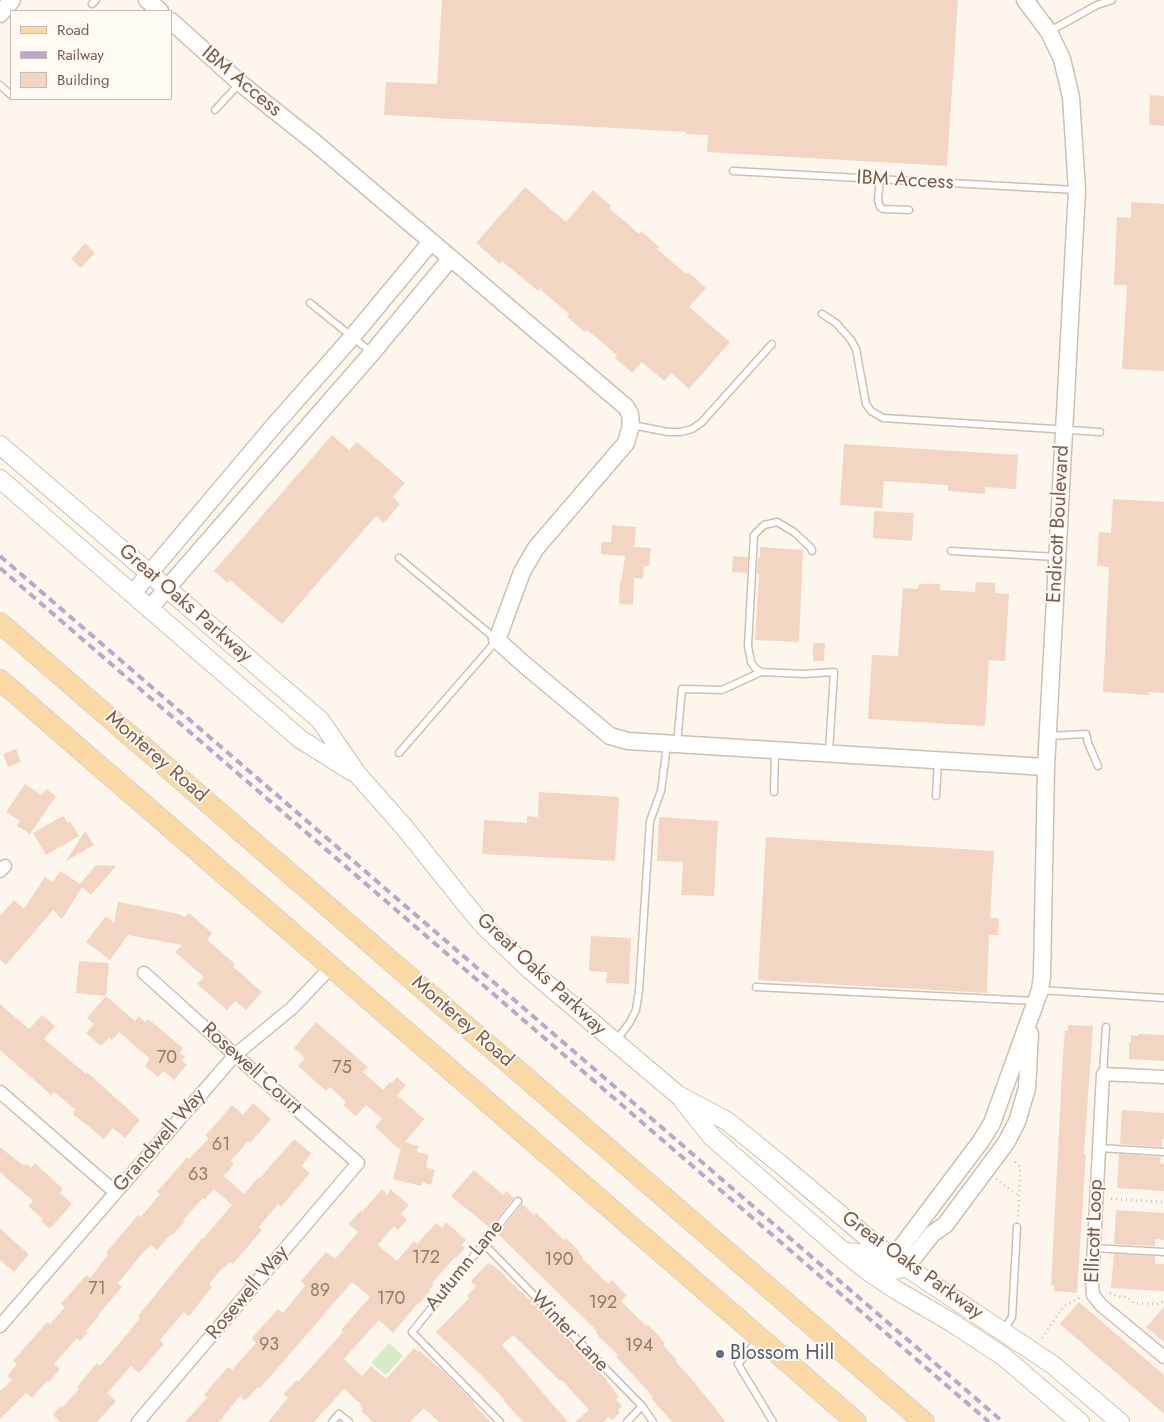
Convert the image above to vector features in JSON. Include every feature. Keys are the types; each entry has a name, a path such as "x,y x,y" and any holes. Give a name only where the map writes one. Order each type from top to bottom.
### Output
{"main road":[{"name":"Great Oaks Parkway","path":"0,445 320,720 358,775 404,827 483,925 529,969 678,1095 712,1137 869,1272 1004,1357 1080,1422"},
{"name":"Great Oaks Parkway","path":"0,479 300,739 358,775"},
{"name":"Monterey Road","path":"0,623 924,1422"},
{"path":"0,680 856,1422"},
{"name":"Great Oaks Parkway","path":"678,1095 727,1121 852,1225 900,1262 1053,1365 1120,1422"},
{"path":"844,1252 866,1254 886,1269 895,1270 900,1262"}],"street":[{"path":"0,14 12,0"},
{"path":"148,0 159,10"},
{"name":"Endicott Boulevard","path":"900,1262 946,1187 981,1141 992,1122 1038,996 1042,976 1047,736 1077,190 1071,97 1062,59 1049,32 1025,0"},
{"name":"IBM Access","path":"172,22 240,83 312,141 626,407 630,414 631,424"},
{"path":"132,594 431,242"},
{"path":"149,609 372,353 450,258"},
{"path":"631,424 626,443 536,548 522,572 497,640 610,736 628,741 1046,767"},
{"name":"Grandwell Way","path":"1,1323 235,1055 292,1008 332,966"},
{"name":"Rosewell Court","path":"144,973 358,1163"},
{"name":"Endicott Boulevard","path":"900,1262 945,1225 1006,1143 1017,1122 1027,1088 1030,1018"},
{"path":"1103,1074 1164,1077"},
{"name":"Ellicott Loop","path":"1103,1074 1092,1282 1093,1295 1101,1305 1164,1357"},
{"path":"0,1092 115,1192"},
{"name":"Rosewell Way","path":"138,1422 358,1163"},
{"path":"946,1187 964,1199"}],"lane":[{"path":"1049,32 1096,5 1112,0"},
{"path":"215,110 240,83"},
{"path":"0,85 10,94"},
{"name":"IBM Access","path":"733,171 1077,190"},
{"path":"880,179 878,200 880,207 883,209 909,210"},
{"path":"310,303 372,353"},
{"path":"822,314 836,324 851,340 856,349 866,404 883,418 1100,432"},
{"path":"631,424 668,432 692,429 700,423 772,344"},
{"path":"761,672 750,662 748,646 754,535 764,525 777,522 794,532 812,551"},
{"path":"951,551 1058,557"},
{"path":"399,558 497,640 399,753"},
{"path":"615,1042 630,1022 636,1010 639,990 650,821 661,791 682,688 722,690 761,672 804,674 834,672 829,753"},
{"path":"1047,736 1086,734 1098,766"},
{"path":"774,792 775,750"},
{"path":"936,796 938,760"},
{"path":"756,987 1164,998"},
{"name":"Ellicott Loop","path":"1103,1074 1106,1027"},
{"path":"1099,1148 1164,1152"},
{"name":"Autumn Lane","path":"500,1422 412,1332 518,1201"},
{"path":"1003,1331 1012,1317 1018,1227"},
{"name":"Winter Lane","path":"483,1243 642,1406 654,1422"},
{"path":"1094,1248 1164,1252"},
{"path":"760,1338 738,1364 773,1422"},
{"path":"627,1422 642,1406"},
{"path":"332,1422 339,1414 349,1422"}],"path":[{"path":"1016,1162 1020,1172 1018,1227"},
{"path":"985,1171 1020,1197"},
{"path":"1111,1199 1164,1202"},
{"path":"1108,1291 1117,1296 1127,1297 1134,1303 1157,1304 1164,1301"},
{"path":"1042,1338 1064,1306 1082,1296"}],"green space":[{"path":"389,1343 403,1356 386,1375 371,1363"}],"building":[{"path":"442,0 958,0 947,166 707,152 708,135 686,134 686,132 384,115 386,82 437,84"},
{"path":"1150,95 1164,96 1164,126 1149,125"},
{"path":"525,187 566,222 593,190 611,206 609,208 639,234 641,231 659,247 657,249 686,274 688,272 706,288 689,307 730,342 689,389 671,373 664,381 642,362 632,373 615,358 617,355 587,330 585,332 567,317 569,314 540,289 538,291 502,261 500,264 476,243"},
{"path":"1131,202 1164,204 1164,371 1122,369 1127,285 1114,285 1117,217 1131,218"},
{"path":"85,243 95,253 81,268 71,259"},
{"path":"332,435 349,450 357,442 405,483 393,497 400,504 384,523 376,516 282,624 230,580 228,583 214,571"},
{"path":"844,444 1018,455 1016,489 985,487 985,494 948,491 948,485 884,481 882,508 840,505"},
{"path":"1113,499 1164,502 1164,693 1149,692 1149,695 1103,692 1109,567 1097,566 1099,532 1111,533"},
{"path":"874,511 914,513 912,541 873,538"},
{"path":"612,525 636,527 634,547 651,548 649,566 644,566 643,579 634,578 633,605 619,604 620,583 625,556 601,554 601,542 611,542"},
{"path":"760,547 803,550 799,642 755,640 759,574 757,574"},
{"path":"733,556 748,557 747,573 732,572"},
{"path":"976,582 995,583 995,593 1009,594 1005,661 989,660 985,726 868,719 872,655 898,656 903,588 918,589 919,584 940,584 940,590 975,592"},
{"path":"813,643 825,643 824,661 813,661"},
{"path":"16,749 21,762 8,767 3,754"},
{"path":"25,784 42,795 46,789 56,796 30,834 17,826 20,821 6,812"},
{"path":"539,792 619,797 615,861 482,854 484,820 527,823 527,816 538,817"},
{"path":"63,816 68,823 70,821 79,836 46,855 33,833"},
{"path":"659,817 718,821 714,896 681,895 683,862 657,861"},
{"path":"85,831 94,845 66,861"},
{"path":"766,837 994,851 990,918 999,918 998,935 989,935 987,993 758,980"},
{"path":"96,865 116,866 91,895 82,887 62,919 53,910 6,965 0,959 0,916 14,900 24,909 45,877 53,882 60,871 80,884"},
{"path":"118,902 179,914 185,917 189,913 212,933 207,940 235,964 233,967 262,992 246,1010 235,1001 227,1010 197,984 204,977 175,952 182,945 128,935 110,960 86,942 106,916 114,923"},
{"path":"591,936 631,938 629,984 606,983 607,972 589,971"},
{"path":"79,961 109,963 106,996 76,993"},
{"path":"106,996 135,1021 139,1016 145,1022 148,1019 183,1048 180,1053 185,1057 182,1060 187,1065 174,1080 164,1071 158,1077 145,1066 150,1059 119,1032 112,1040 109,1038 101,1046 86,1033 94,1024 87,1018"},
{"path":"0,1004 29,1029 42,1015 55,1026 44,1039 86,1074 87,1072 140,1120 125,1138 113,1128 104,1139 73,1114 75,1109 54,1092 51,1095 0,1050"},
{"path":"316,1022 368,1067 363,1072 383,1090 397,1077 406,1085 397,1095 424,1119 405,1142 419,1146 417,1152 429,1155 426,1167 435,1170 431,1185 422,1182 421,1186 393,1179 401,1147 399,1149 375,1127 382,1119 366,1105 356,1116 343,1105 346,1102 330,1087 326,1091 298,1066 305,1058 294,1048"},
{"path":"1068,1025 1093,1026 1077,1293 1054,1291 1054,1286 1051,1285 1063,1054 1065,1030 1068,1031"},
{"path":"1138,1034 1164,1035 1164,1061 1129,1059 1131,1035 1138,1036"},
{"path":"253,1103 271,1119 231,1161 234,1164 224,1176 244,1194 294,1139 311,1153 302,1166 310,1173 281,1207 278,1204 259,1227 262,1230 233,1264 230,1262 223,1267 209,1284 212,1287 189,1316 184,1312 160,1340 164,1344 139,1373 131,1366 107,1393 116,1401 97,1422 60,1422 53,1415 79,1389 77,1387 97,1363 100,1366 140,1318 138,1316 202,1238 232,1205 214,1189 204,1200 203,1198 183,1220 185,1221 173,1235 171,1234 157,1250 151,1245 145,1250 118,1283 122,1287 98,1315 86,1331 88,1332 80,1341 77,1338 54,1364 60,1369 48,1383 47,1381 32,1398 26,1393 0,1419 0,1391 12,1380 7,1376 17,1364 13,1361 47,1322 50,1324 65,1307 61,1304 86,1275 90,1278 108,1255 106,1253 138,1215 141,1217 160,1194 157,1192 187,1157 189,1159 208,1139 206,1135 232,1105 243,1115"},
{"path":"1122,1110 1164,1113 1164,1139 1162,1139 1162,1147 1120,1144"},
{"path":"0,1147 24,1166 26,1164 31,1168 35,1163 63,1189 60,1193 72,1204 50,1229 41,1221 43,1219 28,1206 33,1201 0,1172"},
{"path":"1119,1154 1161,1157 1160,1163 1164,1164 1164,1191 1117,1188"},
{"path":"474,1170 503,1195 506,1191 514,1198 490,1228 451,1196"},
{"path":"382,1189 388,1195 390,1189 409,1205 401,1214 407,1220 398,1230 394,1226 378,1245 397,1261 414,1241 417,1244 436,1223 442,1228 446,1222 466,1240 462,1245 465,1248 432,1283 434,1285 430,1291 393,1333 379,1320 344,1359 362,1376 371,1366 386,1379 414,1348 445,1373 491,1422 439,1422 424,1408 410,1422 373,1422 361,1411 363,1409 359,1405 361,1404 344,1389 314,1422 268,1422 288,1398 284,1394 297,1380 298,1382 343,1332 341,1330 370,1297 352,1282 270,1377 245,1401 240,1396 219,1422 185,1422 207,1398 204,1395 228,1367 232,1370 256,1343 252,1338 278,1309 283,1313 305,1286 301,1281 326,1252 335,1259 358,1232 349,1224"},
{"path":"522,1204 534,1215 536,1213 564,1240 566,1238 579,1251 582,1258 608,1284 612,1280 627,1296 621,1301 661,1338 665,1343 663,1345 677,1360 676,1362 726,1422 672,1422 651,1398 653,1397 616,1357 618,1355 599,1337 597,1331 498,1234"},
{"path":"1116,1210 1164,1213 1164,1240 1155,1239 1155,1246 1114,1244"},
{"path":"0,1229 29,1254 14,1272 0,1260"},
{"path":"1114,1254 1155,1256 1155,1264 1164,1264 1164,1291 1111,1288"},
{"path":"488,1263 506,1276 531,1299 604,1377 619,1397 616,1399 622,1406 618,1410 620,1413 612,1420 609,1417 603,1422 575,1422 589,1410 562,1380 560,1381 513,1335 502,1345 568,1422 523,1422 481,1375 436,1332 469,1298 467,1296 476,1286 471,1281"},
{"path":"1079,1302 1164,1375 1164,1414 1060,1324"},
{"path":"1164,1307 1164,1342 1146,1327"}],"railway":[{"path":"0,556 1003,1422"},
{"path":"0,568 989,1422"}],"place":[{"name":"Blossom Hill","path":"720,1354"}]}
